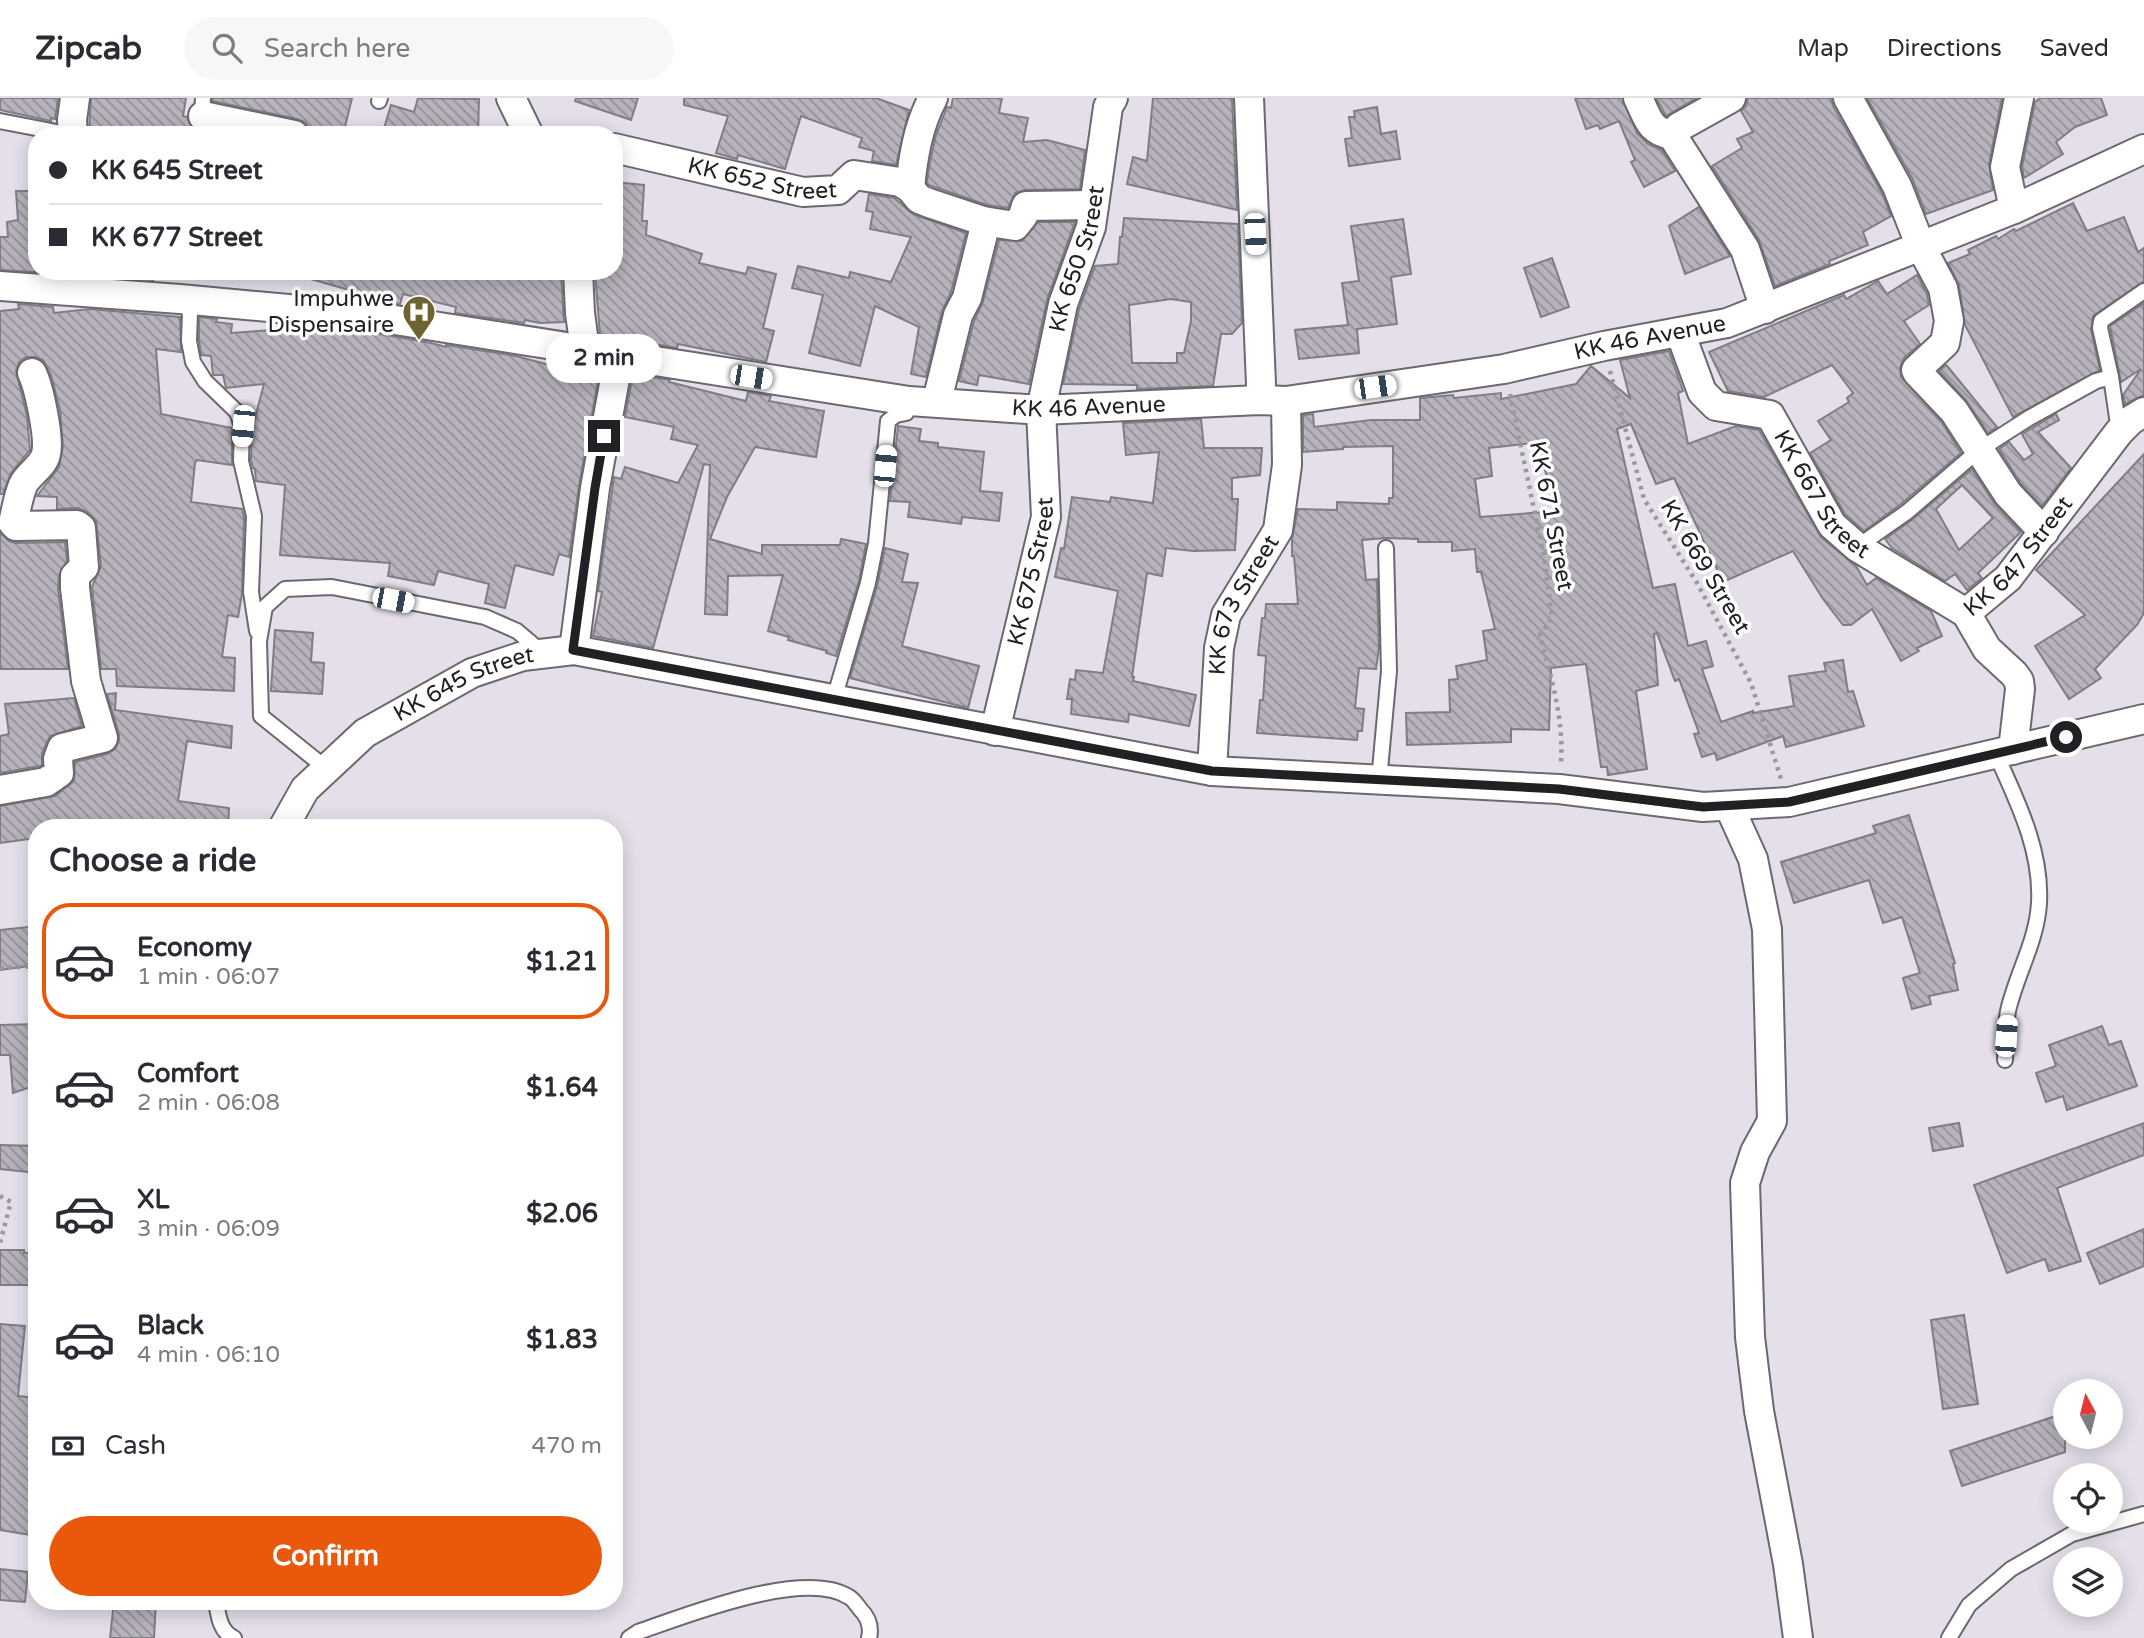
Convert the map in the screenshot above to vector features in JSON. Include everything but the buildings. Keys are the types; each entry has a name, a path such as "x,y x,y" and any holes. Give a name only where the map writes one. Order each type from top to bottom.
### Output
{"street":[{"path":"72,126 75,98"},
{"path":"511,98 525,126"},
{"path":"910,188 923,117 933,98"},
{"name":"KK 673 Street","path":"1212,771 1219,648 1226,615 1278,530 1287,465 1259,328 1249,98"},
{"path":"1638,98 1653,128 1659,133 1672,135 1745,250 1765,309"},
{"path":"1672,135 1679,127 1731,98"},
{"path":"1848,98 1897,186 1921,247 1943,288 1949,321 1945,344 1916,370 1954,411 2008,494 2044,532"},
{"path":"2014,209 2005,167 2019,98"},
{"name":"KK 650 Street","path":"1041,410 1063,304 1091,227 1107,101"},
{"path":"202,116 250,126"},
{"name":"KK 46 Avenue","path":"0,286 66,281 180,299 376,317 909,401 1041,410 1273,401 1504,369 1604,346 1727,323 2014,209 2144,149"},
{"name":"KK 652 Street","path":"623,150 803,192 838,190 854,175 900,183 910,188 919,199 983,221 1015,226 1023,216 1026,206 1094,205"},
{"path":"937,401 958,315 967,298 983,234 983,221"},
{"path":"579,280 585,349"},
{"name":"KK 667 Street","path":"1680,332 1702,392 1716,406 1770,415 1832,524 1857,547 1966,613"},
{"path":"573,650 595,488 619,357"},
{"path":"0,790 46,782 59,773 58,759 62,747 103,738 86,681 75,588 75,576 84,567 82,528 77,525 16,526 13,523 23,484 46,457 48,440 38,385 32,373"},
{"name":"KK 675 Street","path":"996,730 1046,517 1041,410"},
{"name":"KK 647 Street","path":"2005,752 2020,689 2019,681 1987,649 1966,613 2008,578 2119,432 2144,412"},
{"name":"KK 645 Street","path":"288,819 305,789 365,733 472,673 523,656 573,650 1212,771 1559,789 1703,807 1789,802 2144,719"},
{"path":"1729,806 1753,859 1767,929 1772,1121 1755,1152 1745,1183 1750,1337 1759,1411 1788,1564 1798,1638"}],"lane":[{"path":"0,121 28,126"},
{"path":"2119,432 2100,328 2101,321 2144,291"},
{"path":"180,299 190,312 189,341 193,362 205,381 237,412 243,426 241,461 254,516 251,592 259,641 261,716 327,769"},
{"path":"1857,547 1907,512 1979,450 2029,418 2096,381 2111,377"},
{"path":"834,699 868,583 888,421 896,415 906,413 909,401"},
{"path":"1379,780 1390,671 1386,548"},
{"path":"259,641 265,607 285,589 332,587 485,617 517,631 544,653"},
{"path":"2005,752 2038,868 2039,904 2029,952 2008,1012 2005,1060"},
{"path":"1949,1638 1969,1605 2011,1569 2071,1534 2144,1514"},
{"path":"629,1638 638,1632 741,1597 788,1590 824,1589 849,1597 867,1616 869,1638"},
{"path":"217,1610 218,1618 228,1635 234,1638"}],"path":[{"name":"KK 669 Street","path":"1604,346 1644,499 1697,583 1751,683 1789,802"},
{"name":"KK 671 Street","path":"1504,369 1544,557 1552,618 1540,635 1557,699 1562,746 1559,789"},
{"path":"0,968 28,966"},
{"path":"0,1196 11,1202 0,1243"}],"place":[{"name":"Impuhwe Dispensaire","path":"419,342"}],"route":[{"path":"604,436 573,650 1212,771 1559,789 1703,807 1789,802 2066,737"}]}
